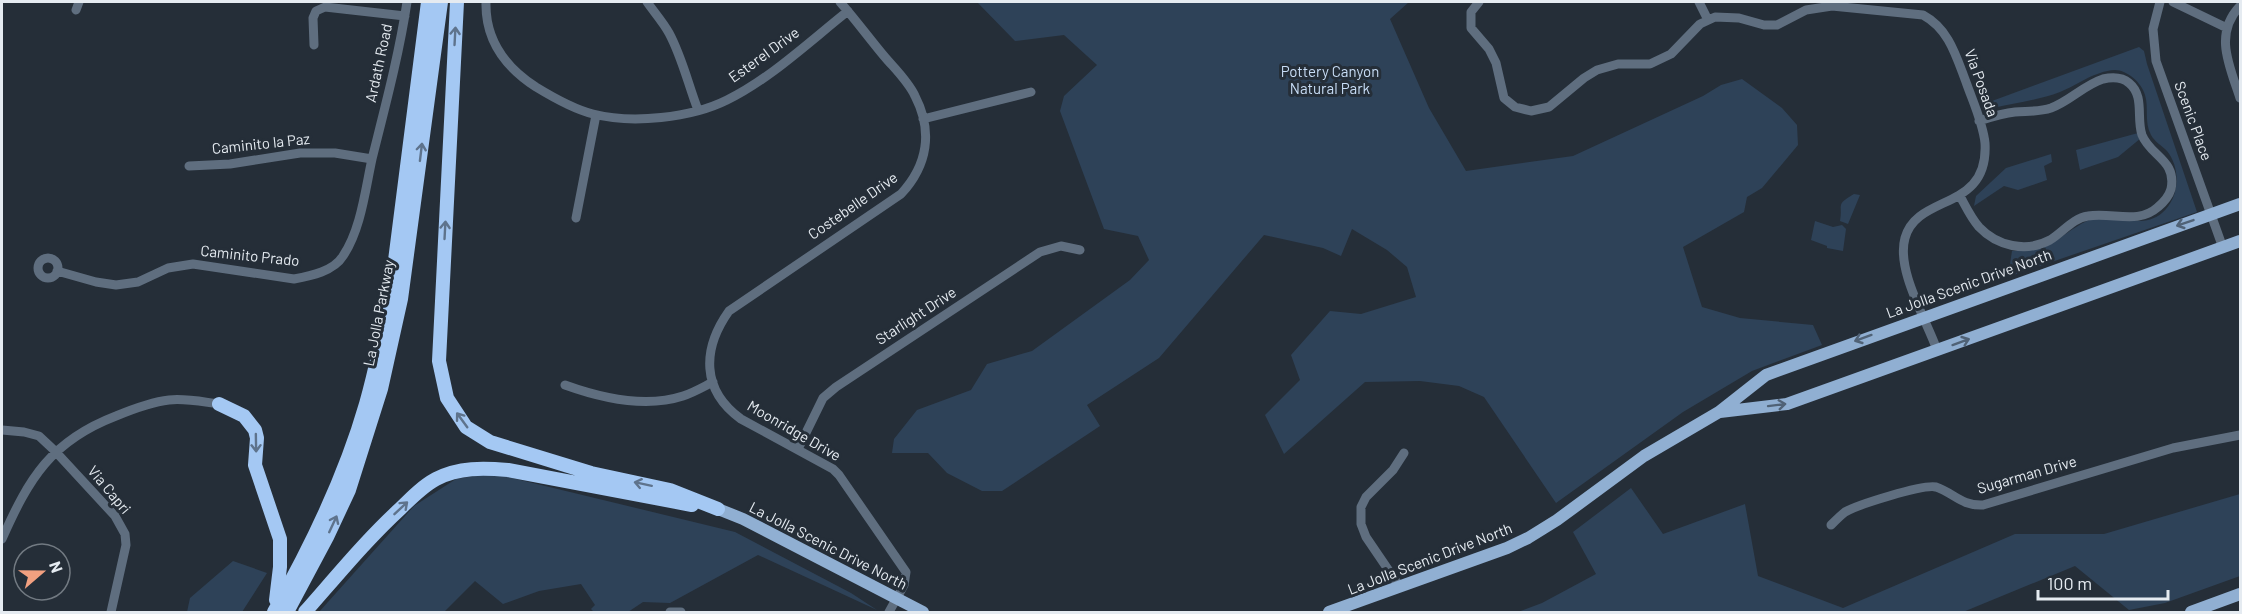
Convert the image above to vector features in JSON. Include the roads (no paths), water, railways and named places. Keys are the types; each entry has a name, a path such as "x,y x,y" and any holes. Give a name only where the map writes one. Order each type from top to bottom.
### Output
{"highway":[{"name":"La Jolla Parkway","path":"279,612 346,464 366,403 385,326 428,2"},
{"name":"La Jolla Parkway","path":"279,612 327,537 349,490 381,389 400,299 441,2"},
{"path":"457,2 439,361 447,398 466,427 490,442 591,473 670,490 718,509"},
{"path":"219,404 244,416 255,429 257,438 255,465 280,539 279,612"},
{"path":"305,612 383,524 420,489 437,478 460,470 480,467 508,470 718,509"}],"main road":[{"name":"La Jolla Scenic Drive North","path":"1329,612 1507,548 1528,538 1557,520 1644,456 1719,412 1766,375 2241,204"},
{"name":"La Jolla Scenic Drive North","path":"1719,412 1787,404 2241,241"},
{"name":"La Jolla Scenic Drive North","path":"718,509 743,519 923,612"},
{"path":"2192,612 2241,594"}],"street":[{"name":"Ardath Road","path":"379,131 395,71 407,2"},
{"name":"Esterel Drive","path":"486,2 486,15 492,42 497,51 528,82 557,99 596,115 627,119 674,116 725,101 753,85 848,11"},
{"path":"647,2 669,32 680,56 698,110"},
{"name":"Costebelle Drive","path":"713,382 709,358 712,342 718,327 729,311 902,194 923,163 926,145 923,119 915,95 840,2"},
{"path":"1479,2 1471,12 1471,28 1489,49 1496,63 1504,98 1515,107 1531,111 1549,106 1597,70 1618,64 1650,64 1671,54 1700,24 1708,20 1699,2"},
{"name":"Scenic Place","path":"2160,2 2154,24 2155,57 2223,248"},
{"path":"2173,2 2227,28"},
{"name":"Via Posada","path":"1708,20 1715,17 1738,18 1764,25 1777,24 1806,10 1832,6 1923,15 1936,22 1947,37 1979,121 1985,144 1984,158 1976,180 1960,196 1922,214 1912,224 1904,238 1904,261 1937,350"},
{"path":"2241,6 2227,28 2224,43 2226,56 2241,98"},
{"path":"314,45 313,18 316,11 325,7 405,16"},
{"path":"1960,196 1975,222 1985,232 2012,247 2024,247 2049,241 2075,221 2086,216 2133,218 2150,214 2165,201 2170,189 2171,175 2165,160 2141,133 2139,103 2135,90 2120,78 2099,81 2047,109 2012,112 1979,121"},
{"path":"923,119 1031,92"},
{"path":"576,218 596,115"},
{"name":"Caminito Prado","path":"57,271 116,285 138,282 168,268 193,264 294,279 310,276 332,267 342,258 355,233 379,131"},
{"name":"Caminito la Paz","path":"189,166 230,165 300,153 335,153 372,159"},
{"name":"Starlight Drive","path":"798,449 823,398 836,387 1040,252 1061,246 1080,250"},
{"path":"565,386 588,394 629,401 666,400 685,396 713,382"},
{"name":"Moonridge Drive","path":"713,382 716,393 728,409 741,419 798,449 833,469 839,475 906,572 898,599"},
{"path":"2,539 15,508 34,475 64,443 96,423 136,408 168,400 219,404"},
{"name":"Via Capri","path":"2,429 39,436 115,516 125,534 126,545 111,612"},
{"name":"Sugarman Drive","path":"1831,525 1845,512 1916,488 1931,486 1939,488 1962,502 1974,506 1983,505 2173,448 2241,435"},
{"path":"1401,587 1366,537 1361,524 1361,507 1366,497 1393,470 1404,453"},
{"path":"889,612 898,599"},
{"path":"670,612 681,612"}],"park label":[{"name":"Pottery Canyon Natural Park","path":"1330,80"}]}
